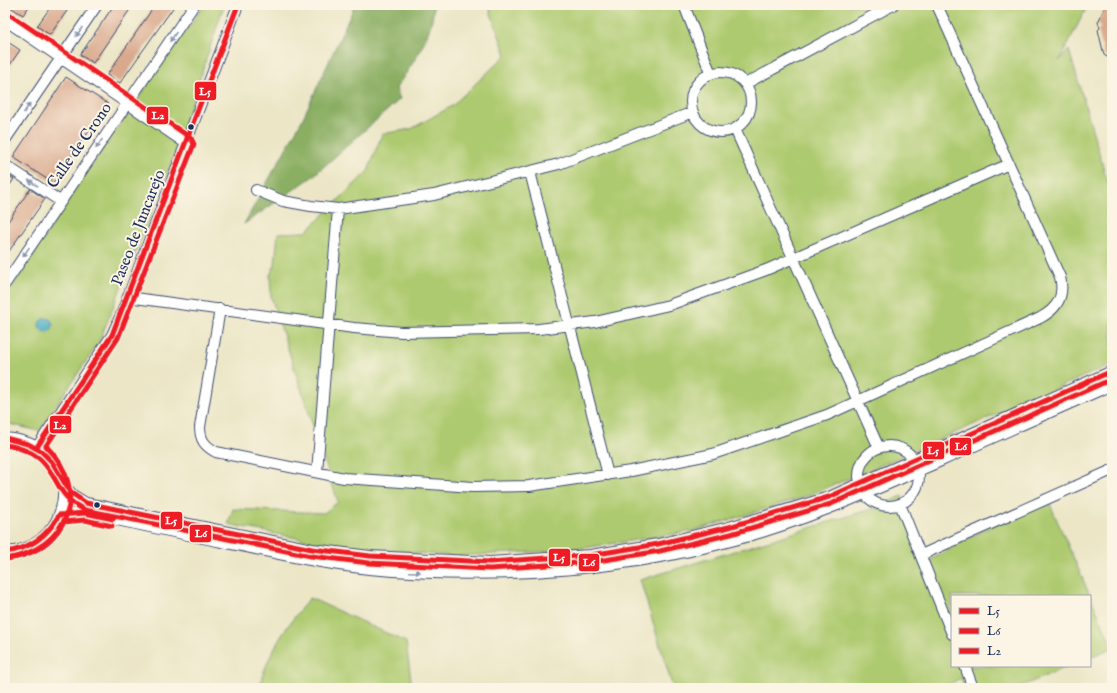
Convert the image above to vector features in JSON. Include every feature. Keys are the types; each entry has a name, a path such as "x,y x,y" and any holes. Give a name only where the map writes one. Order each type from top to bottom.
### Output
{"street":[{"path":"5,140 97,5"},
{"name":"Paseo de Juncarejo","path":"37,447 112,335 187,144 238,5"},
{"path":"684,5 711,74"},
{"path":"745,84 893,5"},
{"path":"220,309 200,427 200,435 203,442 208,448 216,452 344,478 473,487 529,486 608,475 713,454 813,420 857,402 1052,312 1059,301 1062,291 1060,277 937,5"},
{"name":"Calle de Crono","path":"5,284 192,6"},
{"path":"5,20 187,144"},
{"path":"721,72 730,73 739,78 745,84 750,94 751,104 749,114 743,123 735,129 721,132 706,128 699,122 693,112 692,95 702,78 721,72"},
{"path":"256,190 283,201 311,206 338,208 434,195 559,164 693,112"},
{"path":"735,129 879,448"},
{"path":"128,297 329,324 402,332 477,332 570,326 595,322 669,305 766,270 1009,164"},
{"path":"5,165 60,201"},
{"path":"530,172 608,475"},
{"path":"317,472 338,208"},
{"path":"5,438 21,440 37,447 48,457 62,482 73,495 86,503 312,549 392,558 490,562 590,555 658,544 729,528 773,515 829,497 1112,371"},
{"path":"59,515 85,513 315,562 414,573 500,574 581,567 657,558 762,532 813,515 866,494 1112,385"},
{"path":"889,446 899,448 908,453 914,459 919,470 919,481 916,491 909,499 900,504 891,506 882,505 873,501 866,494 860,483 860,468 864,460 871,453 879,448 889,446"},
{"path":"921,555 1112,470"},
{"path":"5,552 16,552 34,545 47,535 59,515 63,499 62,482"},
{"path":"900,504 951,631"},
{"path":"965,667 973,688"}],"green space":[{"path":"204,5 224,5 174,157 99,342 39,431 5,423 5,298 88,170"},
{"path":"355,5 434,5 430,28 426,39 396,88 400,99 312,177 244,224 302,120"},
{"path":"488,5 1088,5 1059,61 1069,50 1112,197 1112,364 870,470 801,498 693,531 571,550 455,556 340,547 228,524 233,509 324,513 338,502 271,297 270,275 275,265 278,233 306,232 368,171 382,134 411,129 452,106 506,55"},
{"path":"1046,495 1090,595 951,595 951,667 1067,667 1017,688 964,688 961,678 942,688 673,688 640,580 881,506 902,496 925,563"},
{"path":"310,598 406,642 412,688 259,688 267,664 279,640 293,618"},
{"path":"1091,598 1112,646 1112,648 1091,657"}],"water":[{"path":"46,318 51,320 53,325 51,330 46,332 41,330 39,325 41,320"}],"building":[{"path":"7,5 30,5 23,15"},
{"path":"52,5 71,5 50,35 37,26"},
{"path":"114,5 133,5 93,63 80,55"},
{"path":"155,5 175,5 120,83 107,75"},
{"path":"1106,5 1112,5 1112,60 1104,55 1098,30 1100,28 1098,22"},
{"path":"5,40 20,50 5,72"},
{"path":"66,77 108,104 53,183 13,157"},
{"path":"5,173 14,179 5,192"},
{"path":"30,189 45,199 5,257 5,226"}],"transit line":[{"name":"L5","path":"37,447 112,335 238,5"},
{"name":"L2","path":"6,559 27,553 44,544 58,531 66,516 70,499 68,481 60,463 46,446 118,338 194,144 191,138 9,14"},
{"name":"L5","path":"5,438 28,444 41,451 52,462 70,492 86,503 312,549 370,556 490,562 591,555 658,544 729,527 829,497 1112,371"},
{"name":"L6","path":"5,445 25,450 42,461 69,500 85,510 311,556 369,563 490,569 592,562 660,551 731,534 831,504 1112,379"},
{"name":"L5","path":"5,552 22,548 37,541 49,530 59,515 85,513 113,519"},
{"name":"L6","path":"6,559 24,555 39,548 53,537 63,522 85,520 112,526"}]}
